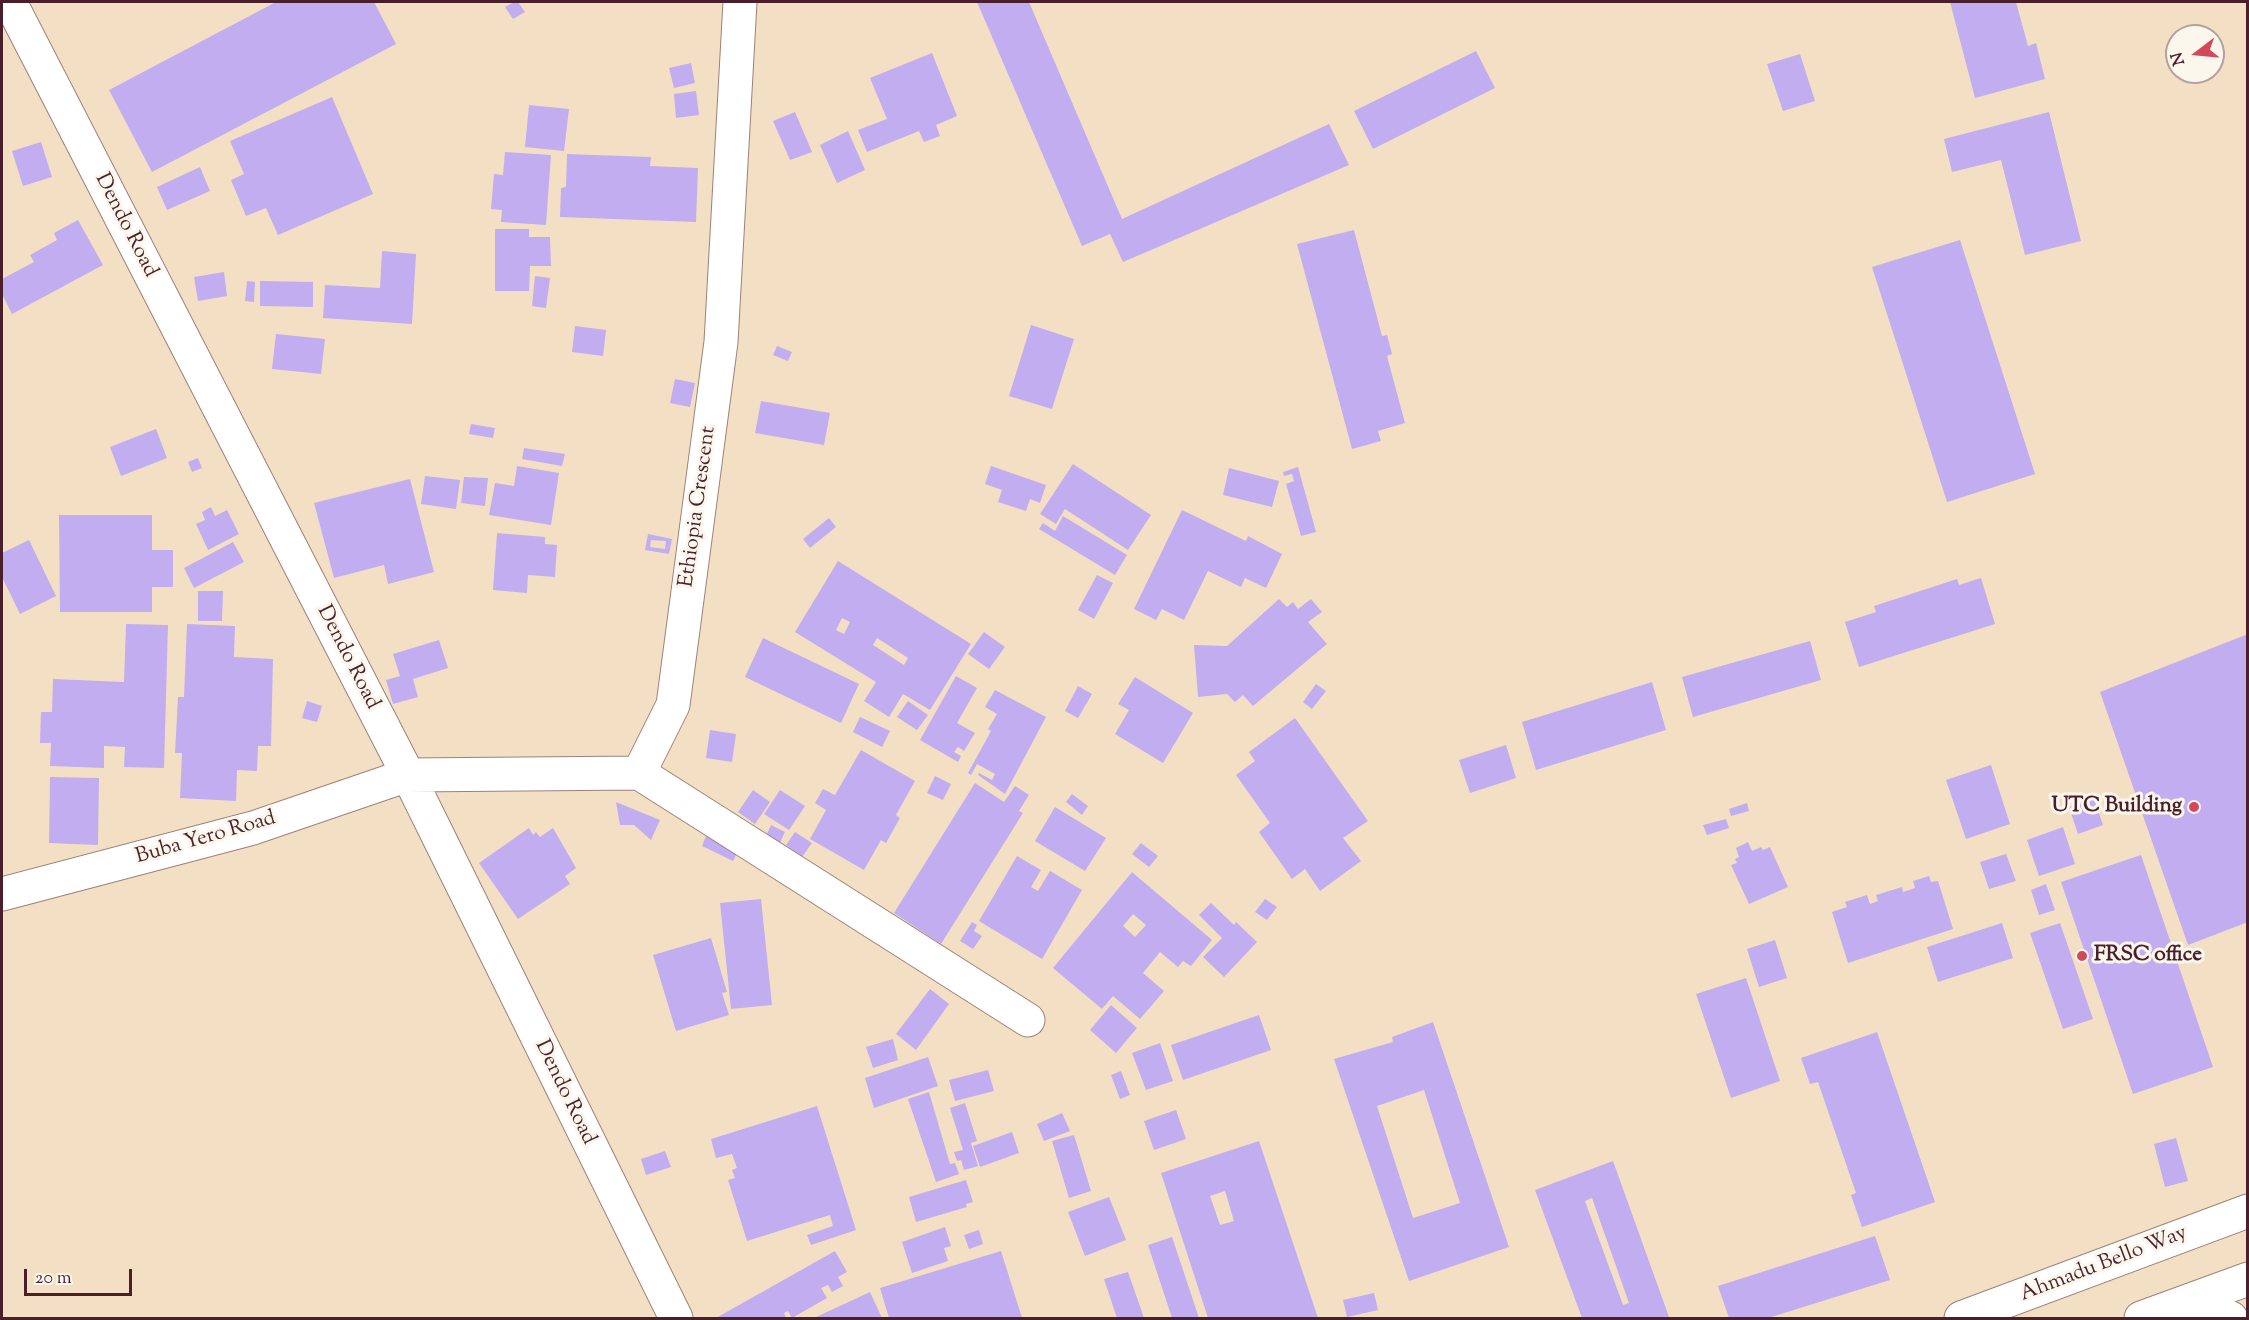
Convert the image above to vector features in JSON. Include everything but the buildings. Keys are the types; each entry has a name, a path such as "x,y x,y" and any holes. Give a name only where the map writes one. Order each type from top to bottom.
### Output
{"street":[{"name":"Dendo Road","path":"10,2 408,776 676,1318"},
{"name":"Ethiopia Crescent","path":"639,773 673,705 718,366 740,2"},
{"path":"408,776 639,773 1028,1020"},
{"name":"Buba Yero Road","path":"2,894 253,828 408,776"},
{"name":"Ahmadu Bello Way","path":"1961,1318 2247,1211"},
{"path":"2141,1318 2247,1279"},
{"path":"2146,1318 2196,1310 2224,1314 2231,1318"}],"place":[{"name":"UTC Building","path":"2194,807"},
{"name":"FRSC office","path":"2082,956"}]}
